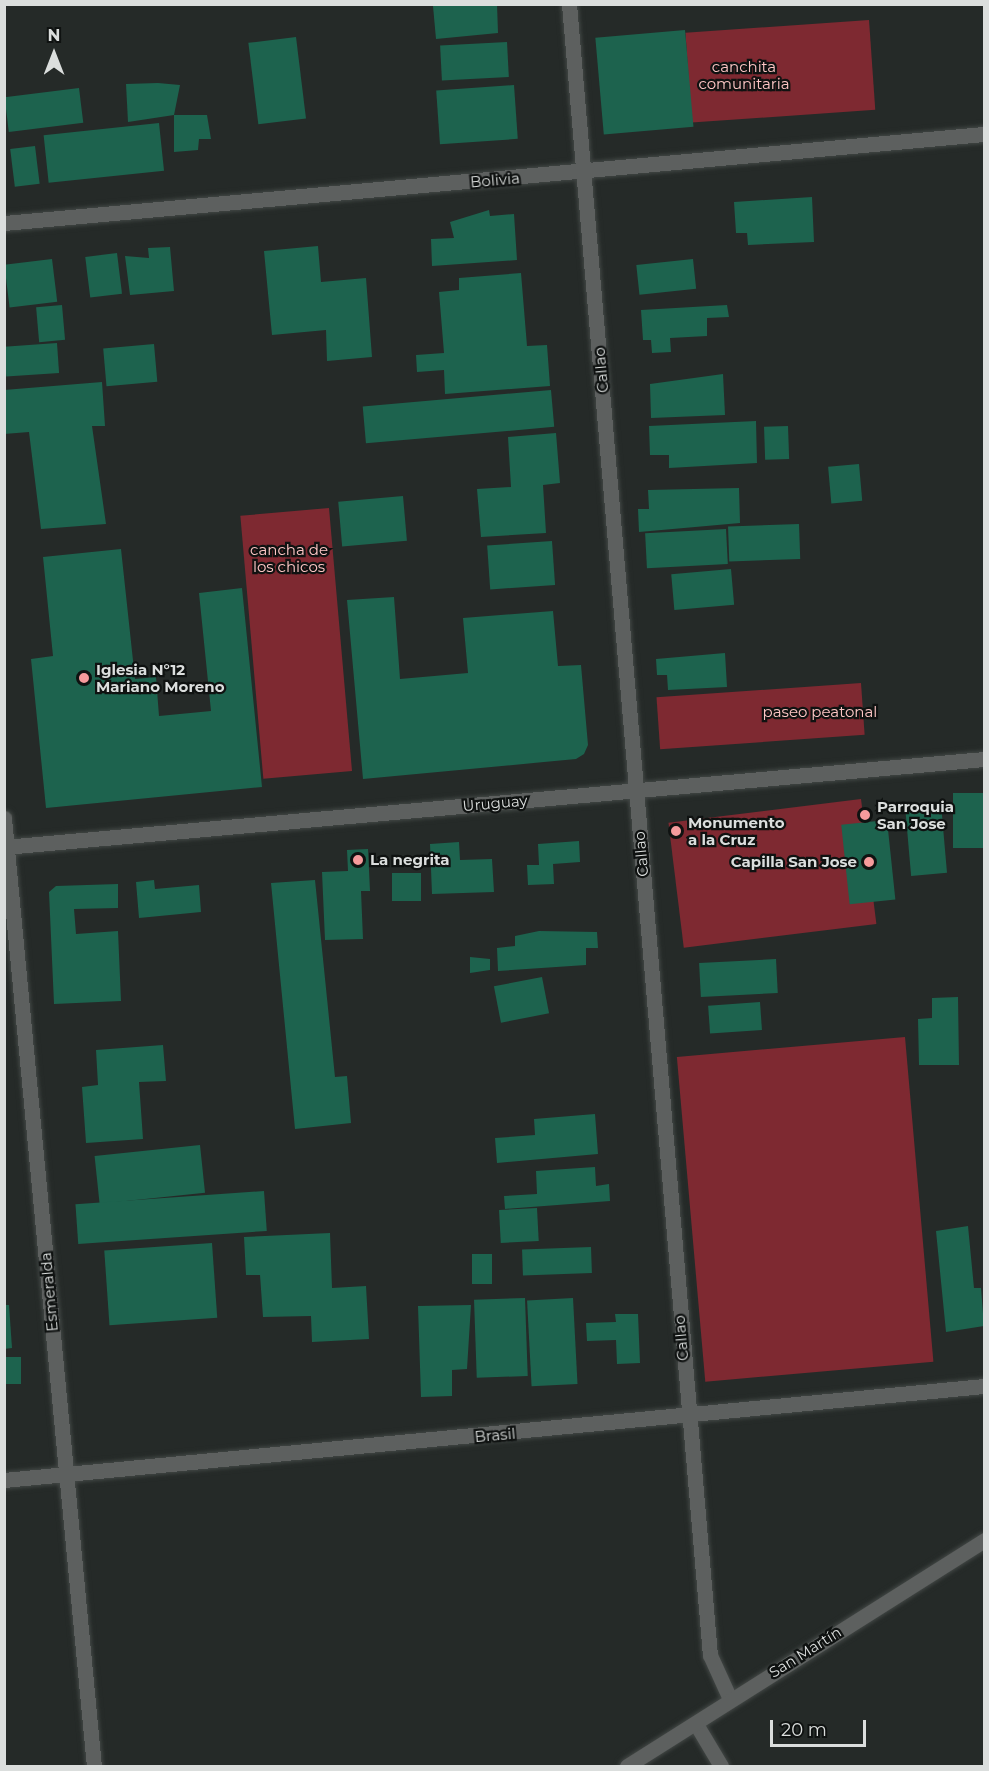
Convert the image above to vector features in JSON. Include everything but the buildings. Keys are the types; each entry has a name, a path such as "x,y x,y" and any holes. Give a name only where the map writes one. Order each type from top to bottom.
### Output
{"street":[{"name":"Callao","path":"569,4 710,1654 730,1699"},
{"name":"Bolivia","path":"4,223 984,134"},
{"name":"Uruguay","path":"6,847 984,759"},
{"name":"Esmeralda","path":"4,818 94,1767"},
{"name":"Brasil","path":"4,1480 688,1417 984,1386"},
{"name":"San Martín","path":"627,1767 696,1724 730,1699 984,1540"},
{"path":"696,1724 721,1767"}],"green space":[{"name":"canchita comunitaria","path":"869,20 875,110 692,123 685,33"},
{"name":"cancha de los chicos","path":"329,508 352,771 263,779 240,516"},
{"name":"paseo peatonal","path":"861,683 865,735 660,749 656,697"},
{"path":"861,799 876,924 684,948 668,823"},
{"path":"905,1037 933,1362 705,1382 677,1057"}],"place":[{"name":"Iglesia N°12 Mariano Moreno","path":"84,678"},
{"name":"Parroquia San Jose","path":"865,815"},
{"name":"Monumento a la Cruz","path":"676,831"},
{"name":"La negrita","path":"358,860"},
{"name":"Capilla San Jose","path":"869,862"}]}
